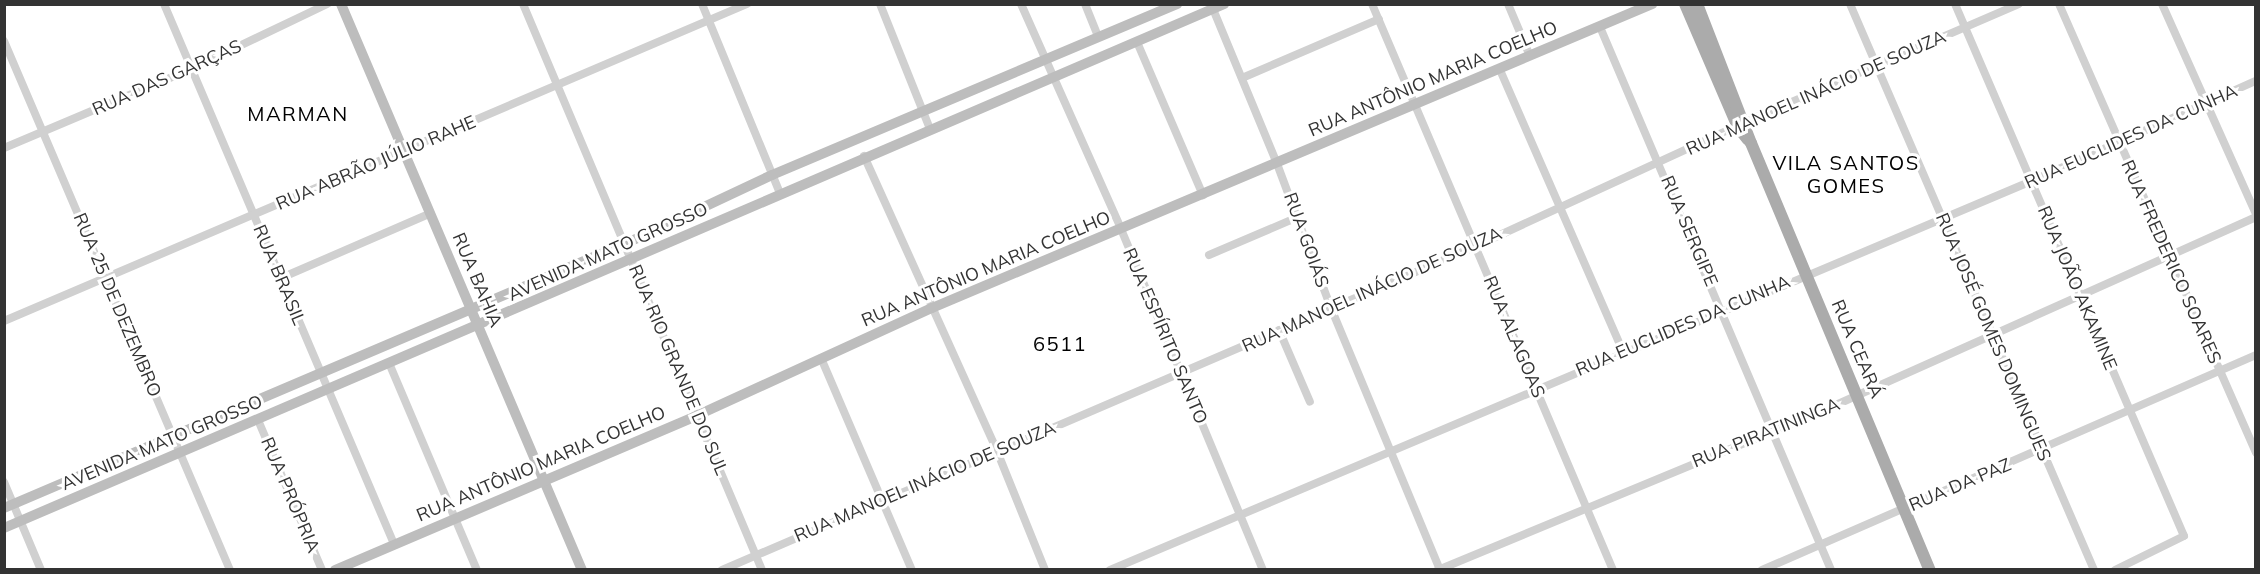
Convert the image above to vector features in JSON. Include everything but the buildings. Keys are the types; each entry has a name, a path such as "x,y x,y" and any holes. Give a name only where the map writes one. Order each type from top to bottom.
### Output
{"main road":[{"name":"RUA BAHIA","path":"340,4 405,150 582,570"},
{"name":"AVENIDA MATO GROSSO","path":"9,506 625,243 772,175 1177,4"},
{"name":"AVENIDA MATO GROSSO","path":"4,528 633,261 780,193 1137,42 1207,8 1224,4"},
{"name":"RUA ANTÔNIO MARIA COELHO","path":"335,570 698,416 932,308 1652,4"},
{"name":"RUA CEARÁ","path":"1685,4 1751,143 1930,570"},
{"name":"RUA CEARÁ","path":"1697,4 1742,124"}],"street":[{"name":"RUA BRASIL","path":"164,4 394,544"},
{"name":"RUA DAS GARÇAS","path":"4,148 191,69 327,4"},
{"name":"RUA RIO GRANDE DO SUL","path":"524,4 762,570"},
{"path":"702,4 780,193"},
{"name":"RUA ABRÃO JÚLIO RAHE","path":"4,321 747,4"},
{"path":"880,4 930,129"},
{"name":"RUA ESPÍRITO SANTO","path":"1021,4 1044,61 1121,229 1263,570"},
{"path":"1085,4 1098,37"},
{"name":"RUA ALAGOAS","path":"1372,4 1613,570"},
{"path":"1508,4 1530,56"},
{"name":"RUA JOSÉ GOMES DOMINGUES","path":"1850,4 1875,66 1994,333 2041,450 2094,570"},
{"name":"RUA JOÃO AKAMINE","path":"1954,4 2032,181 2183,538 2115,570"},
{"name":"RUA MANOEL INÁCIO DE SOUZA","path":"722,570 1476,246 1742,124 2019,4"},
{"name":"RUA FREDERICO SOARES","path":"2059,4 2167,256 2256,453"},
{"path":"2162,4 2256,216"},
{"name":"RUA GOIÁS","path":"1207,8 1242,78 1298,217 1331,308 1439,569"},
{"path":"1242,78 1379,19"},
{"name":"RUA SERGIPE","path":"1600,27 1723,311 1831,570"},
{"name":"RUA 25 DE DEZEMBRO","path":"4,41 230,570"},
{"path":"1137,42 1203,195"},
{"path":"1500,70 1623,351"},
{"name":"RUA EUCLIDES DA CUNHA","path":"1110,570 1623,351 2032,181 2256,81"},
{"path":"864,156 997,451 1045,570"},
{"path":"281,278 431,213"},
{"name":"RUA PIRATININGA","path":"1439,569 1856,395 2256,216"},
{"path":"1209,255 1298,217"},
{"path":"1279,330 1310,402"},
{"name":"RUA DA PAZ","path":"1762,570 2256,355"},
{"path":"821,358 912,570"},
{"path":"389,363 477,570"},
{"name":"RUA PRÓPRIA","path":"258,420 322,570"},
{"path":"4,483 9,506 21,521 41,570"}],"district":[{"name":"MARMAN","path":"298,113"},
{"name":"VILA SANTOS GOMES","path":"1846,174"},
{"name":"6511","path":"1060,343"}]}
